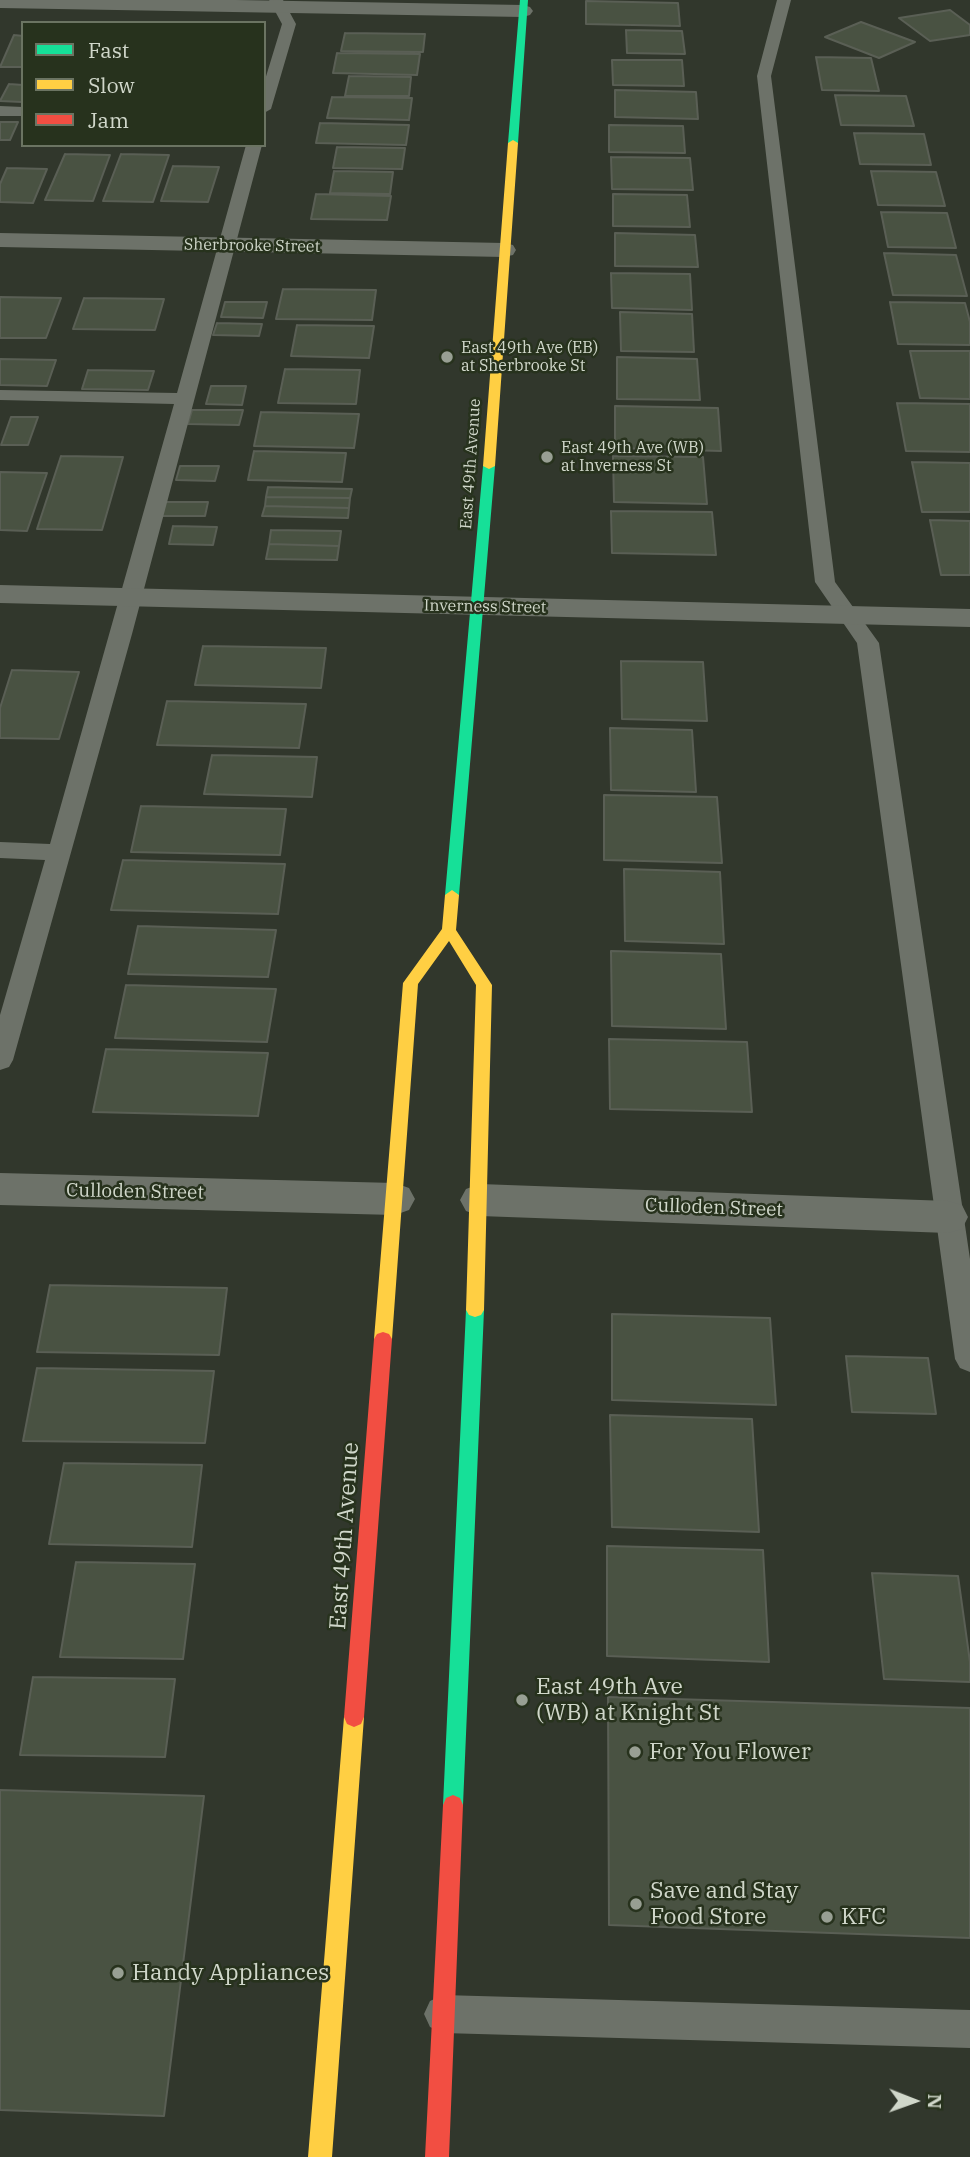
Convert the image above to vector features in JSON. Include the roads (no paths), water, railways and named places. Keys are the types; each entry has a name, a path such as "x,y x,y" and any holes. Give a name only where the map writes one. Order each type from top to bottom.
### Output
{"street":[{"path":"3,2 523,5"},
{"name":"East 49th Avenue","path":"320,2157 411,983 449,930 478,607 523,5"},
{"name":"Sherbrooke Street","path":"0,240 504,250"},
{"name":"Inverness Street","path":"0,594 970,618"},
{"path":"437,2157 480,1200 484,985 449,930"},
{"name":"Culloden Street","path":"0,1189 395,1199"},
{"name":"Culloden Street","path":"480,1200 948,1217"}],"lane":[{"path":"784,0 764,76 825,582 868,643 970,1359"},
{"path":"266,101 289,24 277,3"},
{"path":"0,111 21,111"},
{"path":"0,1060 131,598 253,147"},
{"path":"0,395 184,399"},
{"path":"0,850 58,852"},
{"path":"443,2014 970,2029"}],"place":[{"name":"East 49th Ave (EB) at Sherbrooke St","path":"447,357"},
{"name":"East 49th Ave (WB) at Inverness St","path":"547,457"},
{"name":"East 49th Ave (WB) at Knight St","path":"522,1700"},
{"name":"For You Flower","path":"635,1752"},
{"name":"Save and Stay Food Store","path":"636,1904"},
{"name":"KFC","path":"827,1917"},
{"name":"Handy Appliances","path":"118,1973"}]}
